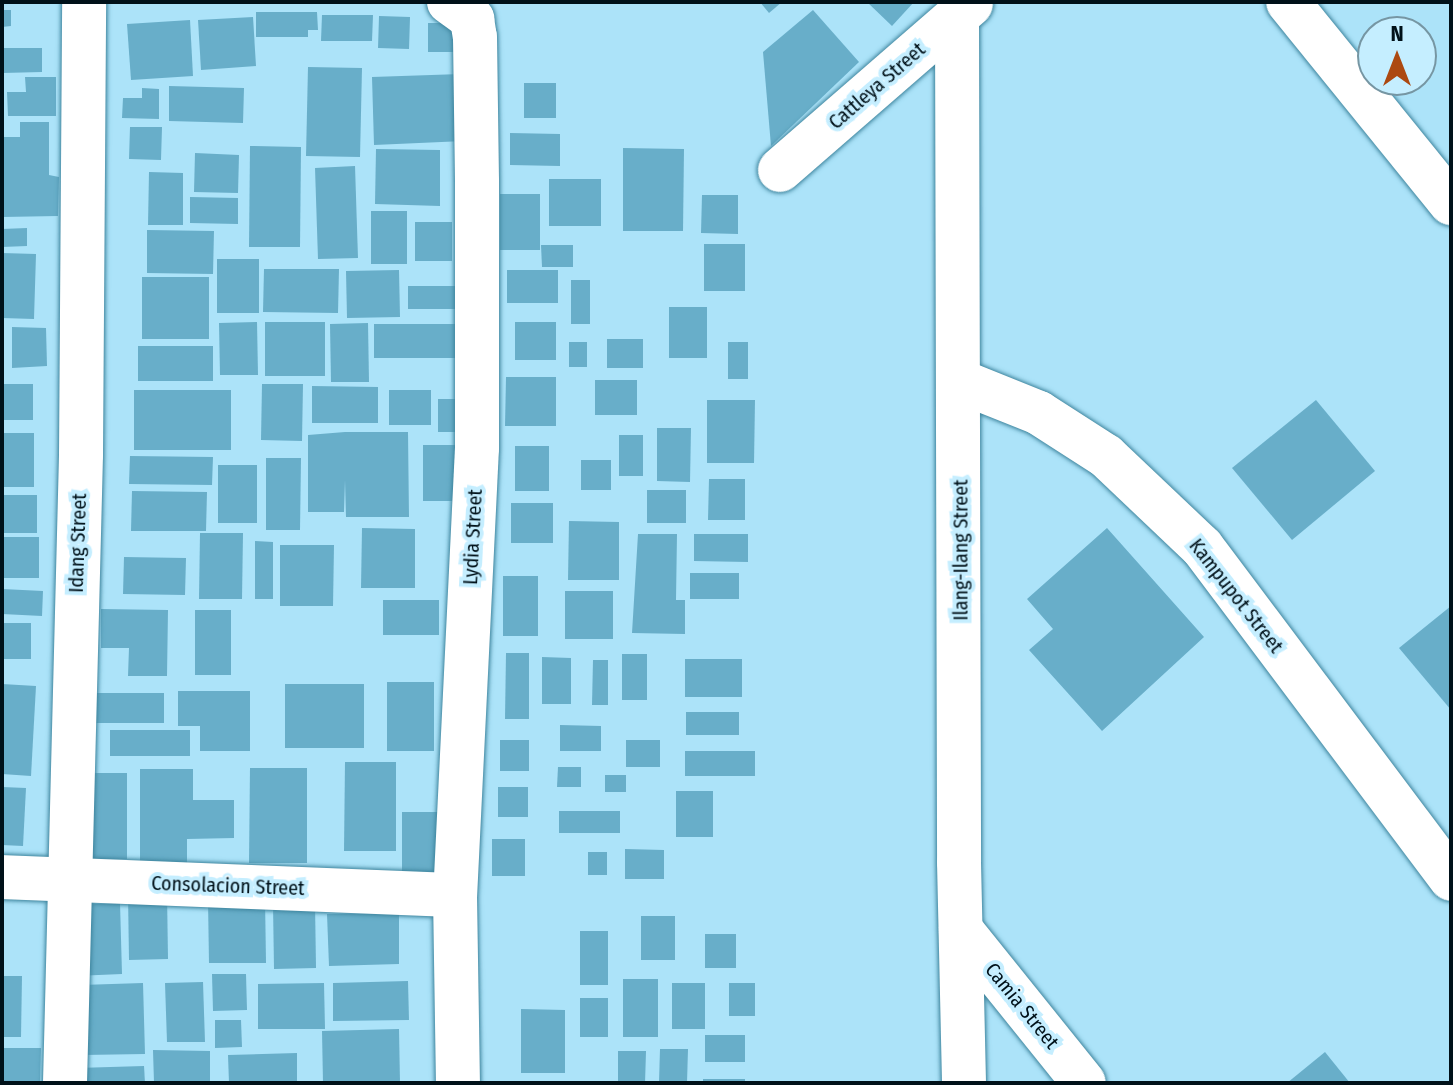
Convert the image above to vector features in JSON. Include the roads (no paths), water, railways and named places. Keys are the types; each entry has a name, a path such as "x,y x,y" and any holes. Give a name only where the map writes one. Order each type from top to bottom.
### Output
{"street":[{"name":"Idang Street","path":"65,1083 67,879 81,454 84,2"},
{"name":"Lydia Street","path":"449,2 472,19 475,37 477,182 477,448 455,895 458,1083"},
{"path":"1288,2 1451,203"},
{"name":"Cattleya Street","path":"780,170 965,10"},
{"name":"Ilang-Ilang Street","path":"964,1083 961,930 965,10"},
{"name":"Kampupot Street","path":"962,382 1039,413 1094,447 1202,547 1451,879"},
{"name":"Consolacion Street","path":"2,877 455,895"},
{"name":"Camia Street","path":"961,930 1084,1083"}]}
